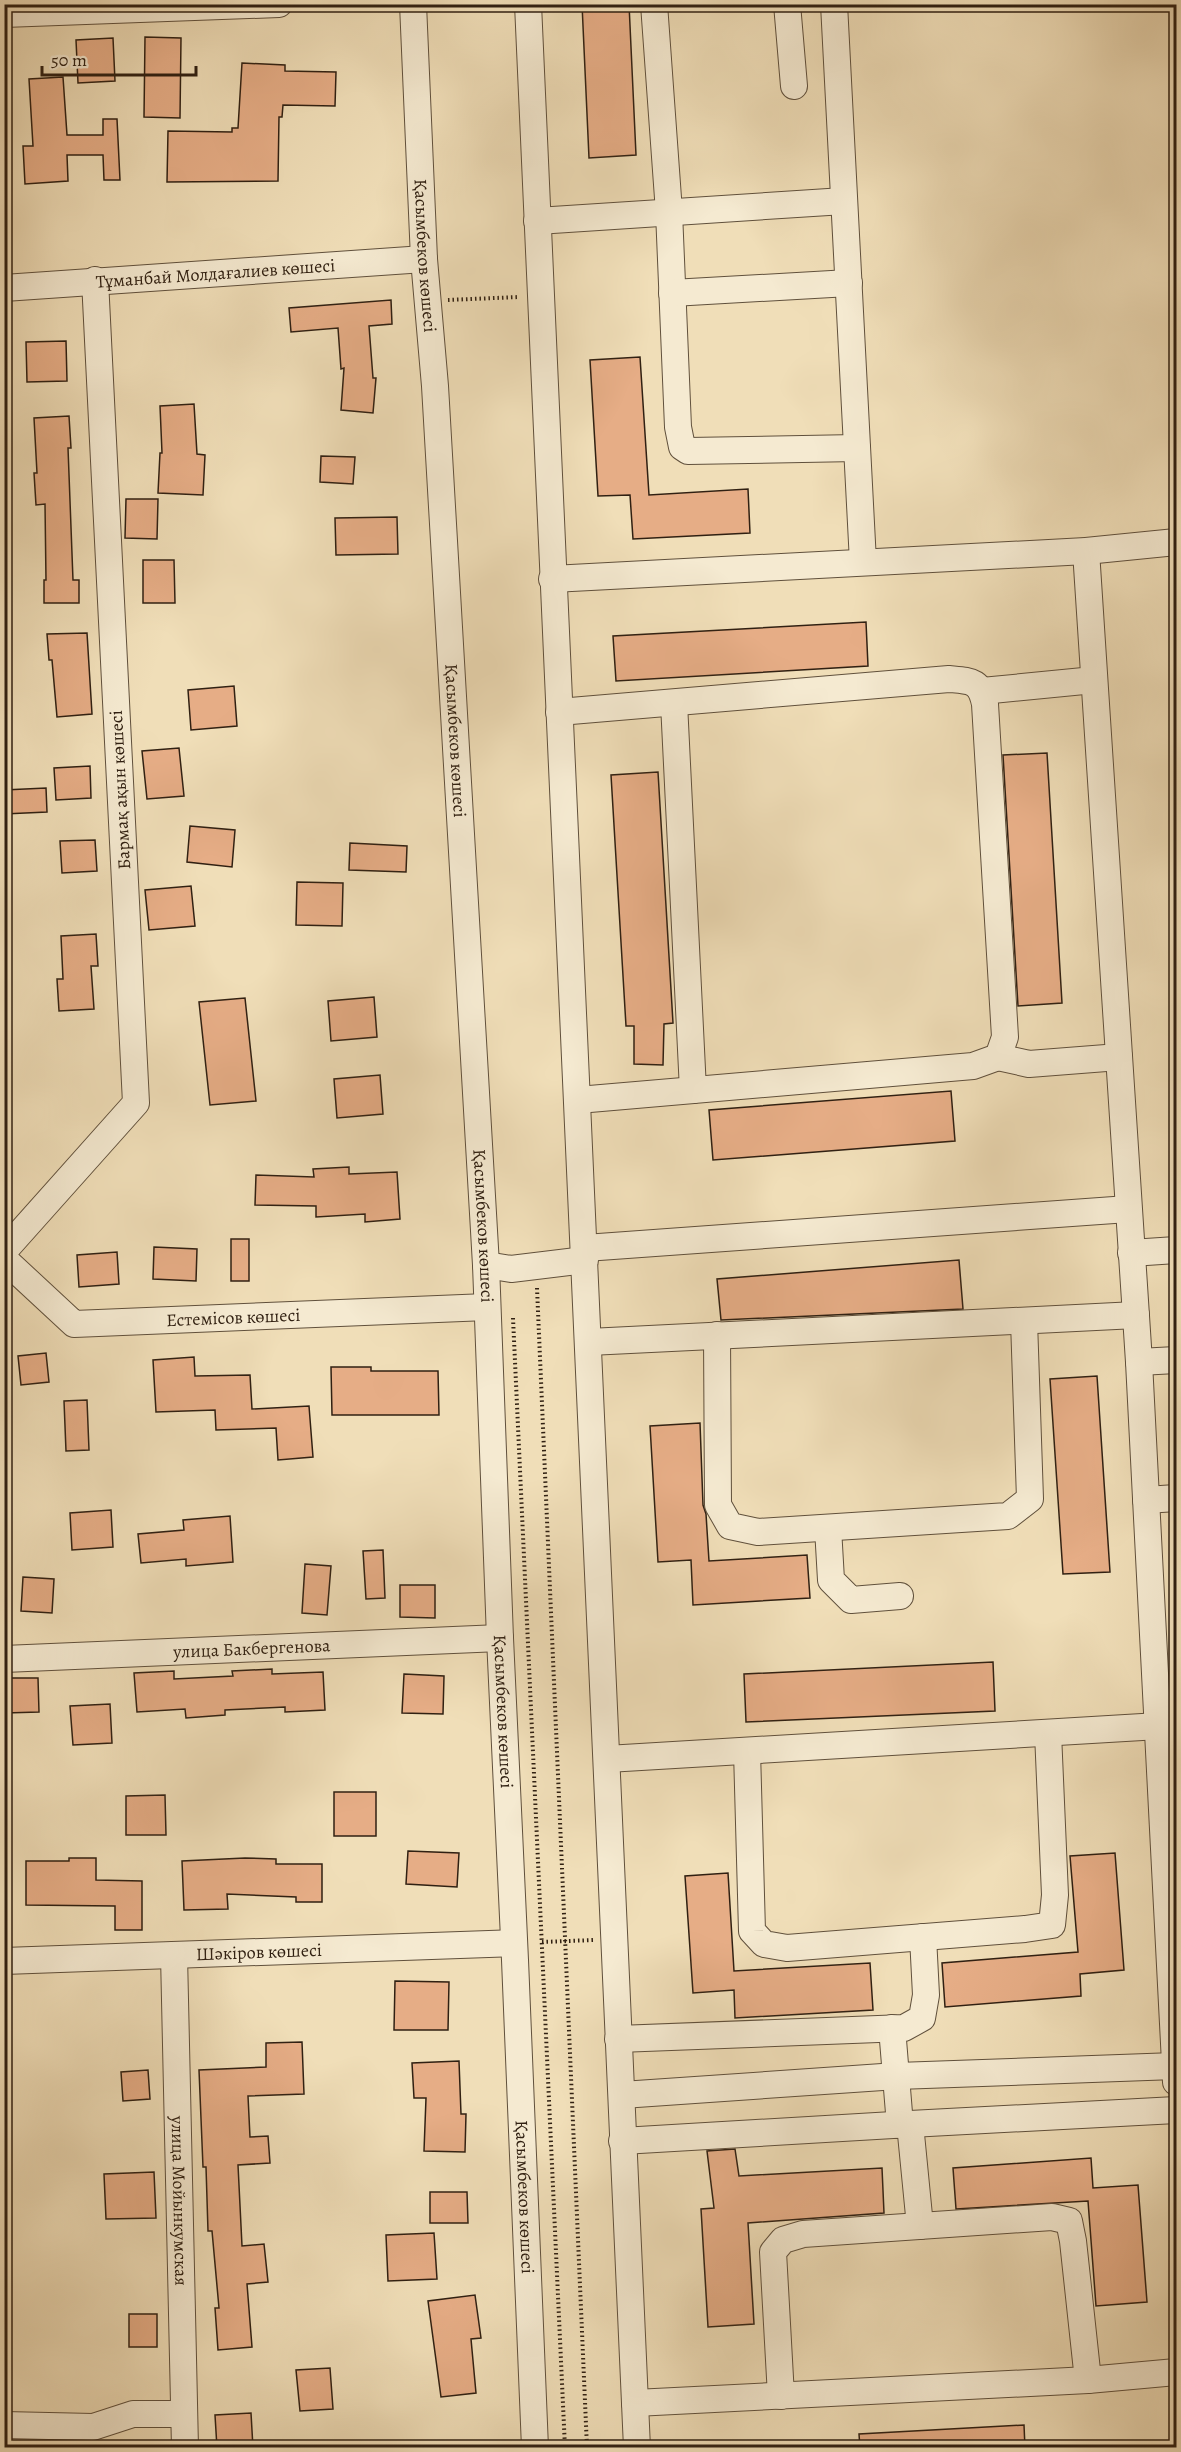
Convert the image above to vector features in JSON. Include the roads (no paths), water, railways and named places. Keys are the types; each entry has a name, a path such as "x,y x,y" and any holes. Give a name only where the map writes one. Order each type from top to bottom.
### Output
{"street":[{"path":"4,14 279,4"},
{"name":"Қасымбеков көшесі","path":"413,4 424,259 436,410 486,1265 535,2448"},
{"path":"528,4 637,2448"},
{"path":"654,4 669,212 678,427 682,447 688,451 857,448"},
{"path":"787,4 794,86"},
{"path":"834,4 863,562"},
{"path":"537,221 844,201"},
{"name":"Тұманбай Молдағалиев көшесі","path":"4,288 424,259"},
{"name":"Бармақ ақын көшесі","path":"4,1251 136,1103 95,280"},
{"path":"672,293 849,283"},
{"path":"552,579 1086,551 1176,542"},
{"path":"622,2095 897,2076 1176,2074 1167,1726 1146,1500 1086,551"},
{"path":"559,712 949,679 973,682 982,691 985,704 1005,1037 998,1057"},
{"path":"982,691 1094,680"},
{"path":"674,703 693,1090"},
{"path":"578,1100 973,1066 998,1057 1029,1064 1119,1057"},
{"path":"486,1265 511,1269 536,1266 585,1254 1128,1209"},
{"path":"1131,1253 1176,1250"},
{"name":"Естемісов көшесі","path":"4,1259 74,1324 487,1306"},
{"path":"589,1342 1136,1315"},
{"path":"717,1335 718,1505 730,1526 758,1532 1008,1516 1030,1499 1024,1321"},
{"path":"1138,1362 1176,1360"},
{"path":"1146,1500 1176,1498"},
{"path":"828,1528 831,1580 839,1590 851,1600 900,1596"},
{"name":"улица Бакбергенова","path":"4,1659 500,1638"},
{"path":"608,1759 1167,1726"},
{"path":"747,1751 752,1931 764,1944 787,1948 1052,1925 1055,1895 1048,1733"},
{"path":"618,2038 904,2028 921,2018 927,1995 923,1937"},
{"name":"Шәкіров көшесі","path":"4,1961 514,1943"},
{"name":"улица Мойынкумская","path":"174,1955 185,2448"},
{"path":"892,2028 920,2226"},
{"path":"622,2141 1176,2110"},
{"path":"781,2396 773,2252 783,2240 804,2234 1052,2217 1069,2221 1088,2380"},
{"path":"635,2403 1088,2380 1176,2372"},
{"path":"4,2425 93,2427 133,2414 184,2415"}]}
